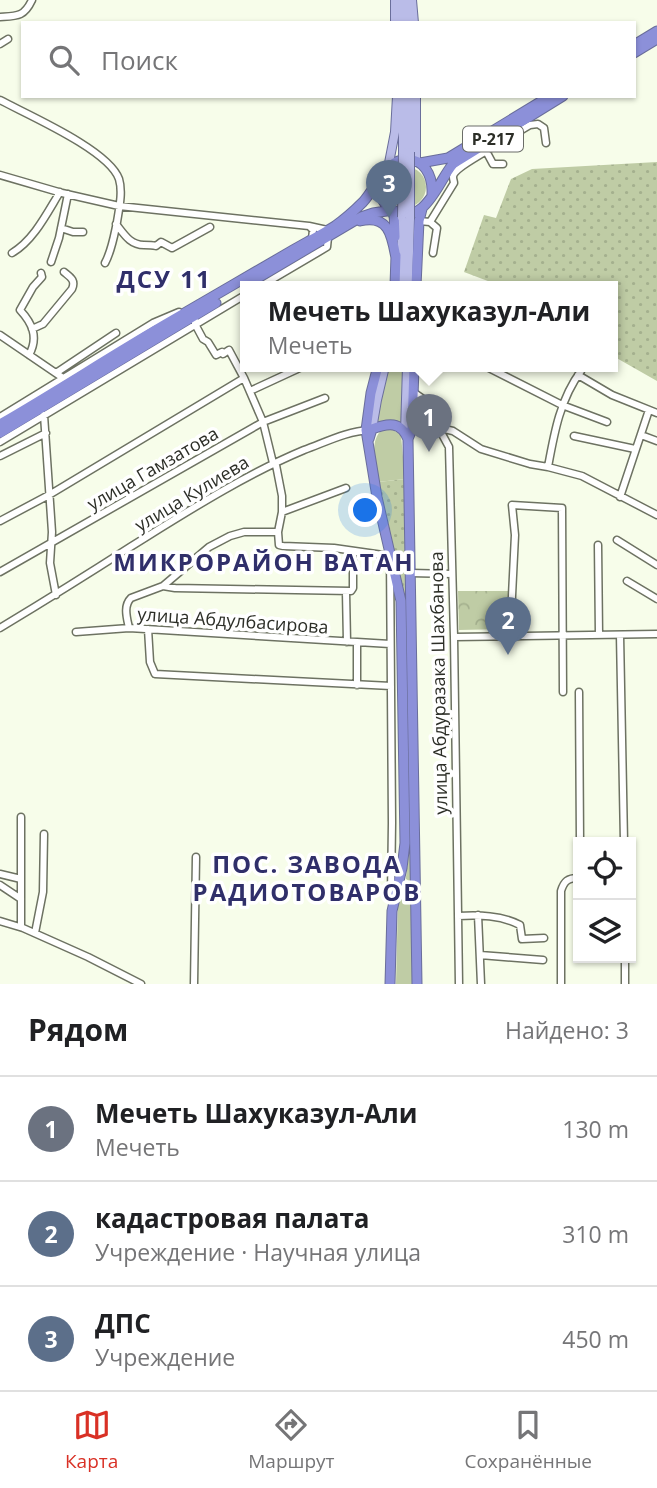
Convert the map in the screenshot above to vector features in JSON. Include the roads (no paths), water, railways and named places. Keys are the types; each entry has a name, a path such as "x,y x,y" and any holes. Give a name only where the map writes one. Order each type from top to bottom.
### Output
{"highway":[{"path":"636,44 657,31"},
{"path":"636,52 657,39"},
{"name":"Р-217","path":"388,168 400,160 418,162 448,158 547,98"},
{"name":"Р-217","path":"422,209 453,164 560,98"},
{"path":"418,162 430,174 433,182 432,194"},
{"path":"251,281 328,233 364,201 388,168"},
{"path":"379,181 381,197 387,206 403,215 416,281"},
{"path":"395,281 402,213 422,209"},
{"path":"345,227 373,213 403,215 422,209"},
{"path":"248,281 312,239 370,219 388,229 396,258"},
{"path":"0,424 194,316 240,286"},
{"path":"0,433 240,288"},
{"path":"377,372 368,442 376,497 401,601 405,843 401,880 405,884 412,883 416,871"},
{"path":"414,372 409,433 417,984"},
{"path":"369,430 386,424 409,433"},
{"path":"401,641 412,641"},
{"path":"390,984 392,913 402,868"},
{"path":"396,893 409,890 416,900"}],"main road":[{"path":"395,21 397,0"},
{"path":"397,0 401,21"},
{"path":"408,21 409,0"},
{"path":"409,0 414,21"},
{"path":"388,168 396,132 397,98"},
{"path":"403,98 407,152"},
{"path":"401,281 410,98"},
{"path":"416,98 418,162"},
{"path":"403,215 408,281"},
{"path":"369,430 384,372"},
{"path":"407,372 409,433"}],"street":[{"path":"0,17 18,15 27,10 32,0"},
{"path":"0,44 8,39"},
{"path":"0,100 52,127 105,160 118,177 121,191 119,208 110,252 105,263"},
{"path":"430,222 454,183 455,172 530,125 538,124 544,128 545,143"},
{"path":"486,151 493,164"},
{"path":"493,164 503,164"},
{"path":"489,172 493,164"},
{"path":"0,175 119,208 309,226 328,233 327,247 269,281"},
{"path":"51,262 61,228 64,193"},
{"path":"12,253 36,230 64,193"},
{"path":"403,215 430,222 437,228 433,253"},
{"path":"116,224 133,243 156,246 161,242 172,248 210,227"},
{"path":"309,226 313,230 312,239"},
{"path":"61,228 83,232"},
{"path":"32,329 43,324 72,289 74,280 64,272"},
{"path":"29,355 34,339 31,322 20,310 42,277 41,273"},
{"path":"0,442 194,316 240,297"},
{"path":"60,376 153,323 177,313 194,316"},
{"path":"194,316 203,339 216,355 229,351 240,370"},
{"path":"0,417 116,333"},
{"path":"0,335 60,376"},
{"path":"241,372 263,422 281,486 279,545 390,555 391,894 396,893"},
{"path":"250,391 291,372"},
{"path":"497,372 562,405 607,422"},
{"path":"548,467 562,405 578,374 612,395 657,413"},
{"path":"0,521 49,495 244,377"},
{"name":"улица Абдуразака Шахбанова","path":"413,392 423,399 449,447 459,984"},
{"name":"улица Гамзатова","path":"0,572 263,422 325,398"},
{"path":"620,497 649,410"},
{"path":"44,415 52,532 50,563 56,595"},
{"path":"409,433 439,428 453,431 481,449 582,477 657,515"},
{"name":"улица Кулиева","path":"0,628 210,497 273,463 338,436 369,430"},
{"path":"0,456 46,433"},
{"path":"641,435 657,441"},
{"path":"575,436 635,449"},
{"path":"282,512 346,488"},
{"path":"510,636 515,535 512,505 562,508 563,692"},
{"path":"129,628 127,602 163,586 209,547 230,536 278,532"},
{"path":"617,540 657,565"},
{"path":"598,545 598,635"},
{"path":"163,586 351,592 354,588 353,551"},
{"path":"411,573 452,574"},
{"path":"627,581 657,599"},
{"path":"346,592 347,642"},
{"name":"улица Абдулбасирова","path":"76,632 129,628 390,644"},
{"path":"148,629 150,662 155,674 391,686"},
{"path":"454,637 657,634"},
{"path":"620,635 624,837"},
{"path":"357,643 357,685"},
{"path":"579,692 580,837"},
{"path":"391,703 402,703"},
{"path":"391,760 403,760"},
{"path":"21,817 21,927"},
{"path":"34,933 43,892 44,834"},
{"path":"194,984 196,857"},
{"path":"0,874 21,879"},
{"path":"561,984 561,891 566,881 573,878"},
{"path":"0,885 21,899"},
{"path":"458,916 478,915 510,919 520,925 522,939 544,938"},
{"path":"478,915 481,984"},
{"path":"1,921 21,927 88,957 141,984"},
{"path":"480,955 543,960"},
{"path":"625,963 625,984"}],"place":[{"name":"ДПС","path":"389,218"},
{"name":"Мечеть Шахуказул-Али","path":"429,452"},
{"name":"кадастровая палата","path":"508,655"}],"district":[{"name":"ДСУ 11","path":"164,280"},
{"name":"МИКРОРАЙОН ВАТАН","path":"264,563"},
{"name":"ПОС. ЗАВОДА РАДИОТОВАРОВ","path":"307,879"}]}
